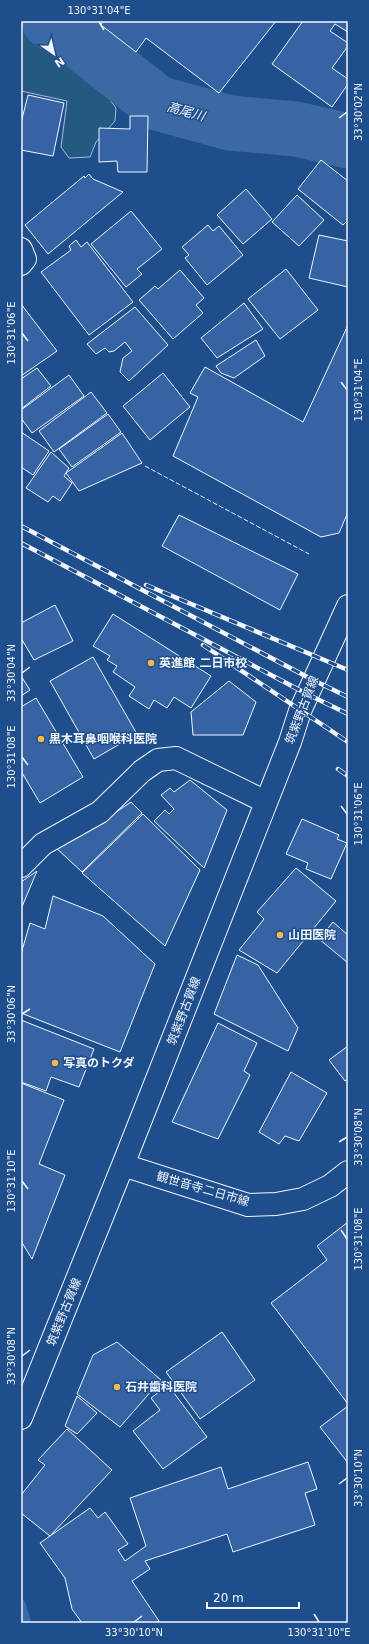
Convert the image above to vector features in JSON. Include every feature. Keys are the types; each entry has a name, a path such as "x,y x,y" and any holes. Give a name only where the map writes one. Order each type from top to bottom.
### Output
{"main road":[{"path":"21,249 25,259 21,264"},
{"name":"筑紫野古賀線","path":"21,1418 123,1165 290,742 300,711 348,606"},
{"path":"21,866 43,844 100,812 142,771 158,760 176,758 266,802"},
{"name":"観世音寺二日市線","path":"123,1165 248,1205 276,1204 303,1199 330,1186 348,1172"}],"shaded area":[{"path":"21,21 94,21 112,39 128,51 132,66 104,92 116,108 115,121 96,142 90,157 69,158 61,147 67,101 21,91"}],"building":[{"path":"103,21 276,21 219,93 146,38 136,52 101,25"},
{"path":"303,21 348,21 348,32 335,24 330,31 348,43 348,46 332,68 348,79 348,84 332,107 272,64"},
{"path":"28,95 64,103 53,156 21,150 21,123"},
{"path":"130,116 148,116 147,172 118,172 117,161 99,162 99,128 130,129"},
{"path":"321,160 348,181 348,220 343,225 298,189"},
{"path":"89,174 93,179 123,192 48,254 25,225 84,176 85,178"},
{"path":"246,189 272,219 243,244 217,215"},
{"path":"297,195 324,220 299,246 272,222"},
{"path":"131,211 162,249 137,269 142,274 126,287 91,244"},
{"path":"208,225 213,231 219,226 243,255 207,285 185,258 189,255 182,247"},
{"path":"319,235 348,241 348,287 309,278"},
{"path":"76,240 81,247 87,242 133,302 89,335 41,272 71,250 69,246"},
{"path":"286,269 318,310 280,339 248,299"},
{"path":"180,270 204,298 196,305 203,313 173,339 139,300 155,286 158,289"},
{"path":"244,303 263,329 217,358 201,338"},
{"path":"21,304 57,351 21,376"},
{"path":"135,307 168,345 129,381 120,372 123,358 132,351 125,342 114,351 109,352 105,348 96,354 87,344"},
{"path":"348,325 348,512 339,533 321,537 173,456 198,397 190,393 205,367 303,422"},
{"path":"256,340 265,356 234,378 221,373 216,366"},
{"path":"37,368 51,386 21,409 21,379"},
{"path":"163,373 190,407 150,440 123,406"},
{"path":"69,375 84,396 32,433 21,418 21,410"},
{"path":"91,392 107,413 54,452 39,431"},
{"path":"108,414 121,432 72,467 59,449"},
{"path":"21,432 49,451 33,475 21,467"},
{"path":"122,433 142,463 79,491 66,473"},
{"path":"51,452 69,468 64,476 72,483 60,501 53,496 48,502 26,488"},
{"path":"179,515 298,574 280,610 162,546"},
{"path":"55,605 73,641 34,660 21,638 21,623"},
{"name":"英進館 二日市校","path":"113,614 211,676 191,708 174,697 167,708 154,700 149,709 129,696 135,687 113,672 117,666 107,660 110,656 93,646"},
{"path":"93,657 137,734 94,759 50,681"},
{"path":"21,676 30,690 21,696"},
{"name":"英進館 二日市校","path":"229,681 256,702 243,735 193,735 191,712"},
{"name":"黒木耳鼻咽喉科医院","path":"36,698 83,777 40,803 21,771 21,707"},
{"path":"190,780 227,810 204,868 154,821 165,810 169,814 174,809 161,795 170,788 174,792"},
{"path":"131,802 142,813 82,872 54,846 106,819"},
{"path":"143,814 200,870 165,946 82,873"},
{"path":"302,819 339,835 337,839 347,843 331,879 306,869 308,863 286,854"},
{"name":"山田医院","path":"296,868 336,901 277,973 239,950 264,919 257,912"},
{"path":"37,871 21,909 21,882"},
{"path":"53,896 103,916 155,964 120,1052 21,1013 21,954 30,923 45,929"},
{"path":"333,922 348,935 348,963 319,939"},
{"path":"237,955 258,965 298,1028 288,1051 214,1014"},
{"name":"写真のトクダ","path":"21,1020 94,1049 79,1087 51,1077 46,1091 21,1082"},
{"path":"218,1023 257,1043 244,1071 250,1075 218,1139 172,1122"},
{"path":"348,1046 348,1079 345,1081 329,1060"},
{"path":"291,1072 327,1093 299,1141 285,1136 279,1144 259,1132"},
{"path":"21,1083 64,1100 39,1164 65,1175 32,1259 21,1241"},
{"path":"348,1222 348,1404 271,1303 327,1260 317,1246"},
{"path":"222,1332 255,1380 200,1419 166,1372"},
{"name":"石井歯科医院","path":"117,1342 161,1380 120,1427 77,1394 93,1355"},
{"path":"168,1385 207,1437 163,1469 133,1431 160,1410 151,1398"},
{"path":"77,1396 97,1413 77,1434 65,1426"},
{"path":"348,1406 348,1463 320,1427"},
{"path":"67,1429 112,1470 50,1536 21,1513 21,1495 45,1465 38,1460"},
{"path":"308,1462 317,1489 305,1493 315,1525 233,1552 227,1534 145,1561 150,1569 132,1581 159,1621 155,1623 82,1623 72,1609 65,1578 40,1543 90,1508 98,1518 105,1512 128,1544 118,1550 125,1561 146,1546 130,1498 221,1467 228,1489"}],"waterway":[{"name":"高尾川","path":"49,21 74,37 157,103 230,123 296,129 348,141"},
{"path":"21,1604 27,1623"}],"railway":[{"path":"21,526 348,697"},
{"path":"21,543 307,694 348,714"},
{"path":"146,585 348,670"},
{"path":"203,645 348,742"},
{"path":"338,769 348,776"}],"fence":[{"path":"145,466 309,554"}],"place":[{"name":"英進館 二日市校","path":"151,663"},
{"name":"黒木耳鼻咽喉科医院","path":"41,739"},
{"name":"山田医院","path":"280,935"},
{"name":"写真のトクダ","path":"55,1063"},
{"name":"石井歯科医院","path":"117,1387"}]}
